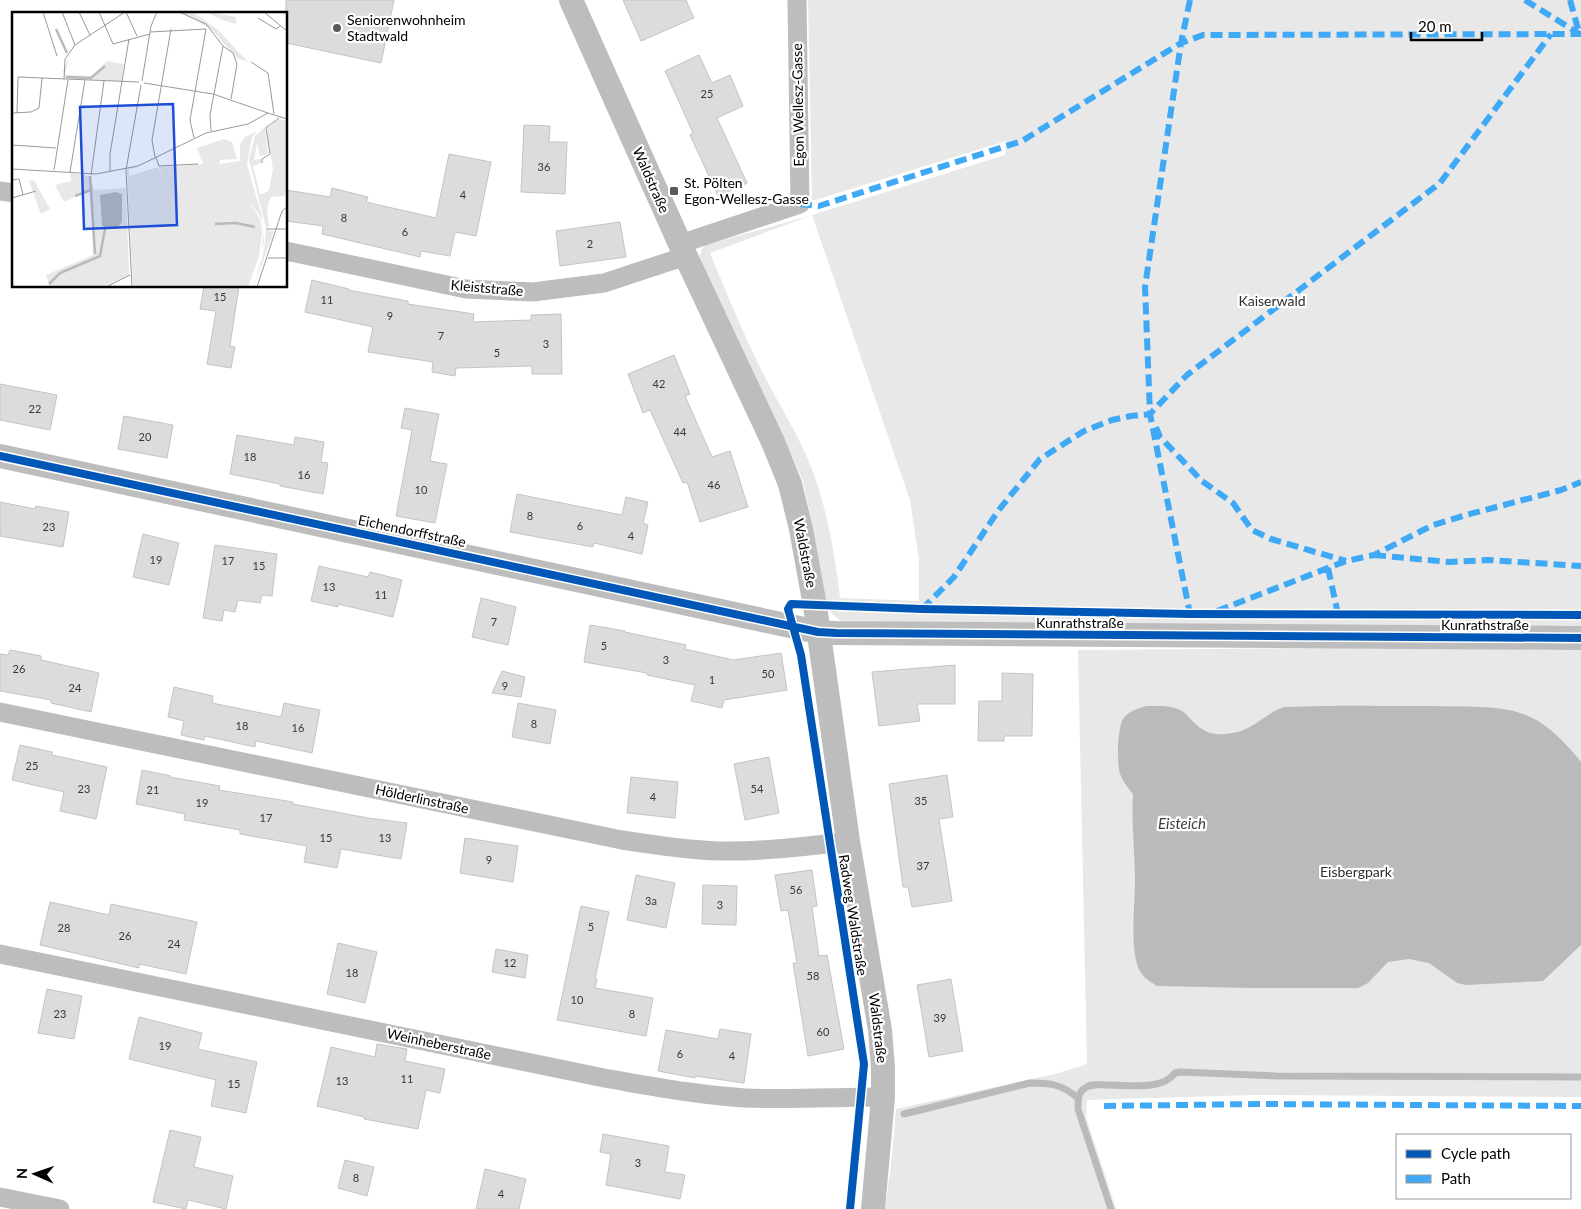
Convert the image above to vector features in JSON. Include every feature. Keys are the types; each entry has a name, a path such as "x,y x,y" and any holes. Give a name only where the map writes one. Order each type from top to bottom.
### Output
{"street":[{"name":"Waldstraße","path":"571,0 790,484 801,529 818,632 848,841 880,1030 883,1097 873,1209"},
{"name":"Egon Wellesz-Gasse","path":"683,250 800,204 797,0"},
{"name":"Kleiststraße","path":"288,251 466,289 534,292 604,282 683,250"},
{"name":"Eichendorffstraße","path":"0,456 818,632"},
{"name":"Kunrathstraße","path":"818,632 846,634 1581,638"},
{"name":"Hölderlinstraße","path":"0,712 622,840 718,851 766,850 848,841"},
{"name":"Weinheberstraße","path":"0,954 604,1078 679,1091 743,1098 883,1097"},
{"path":"0,1197 60,1209"}],"green space":[{"name":"Kaiserwald","path":"808,0 1581,0 1581,628 849,623 839,620 831,613 825,602 813,527 803,481 699,258 702,249 706,245 812,215 1005,155 1006,141 812,201","holes":["812,215 910,500 919,560 919,601 840,598 830,535 823,503 813,472 751,349 710,253"]},
{"name":"Eisbergpark","path":"1581,646 1581,1097 1253,1095 1087,1100 1086,1117 1116,1209 885,1209 896,1109 1059,1073 1087,1064 1078,650"}],"water":[{"name":"Eisteich","path":"1147,706 1166,706 1178,709 1205,731 1221,734 1246,729 1284,707 1480,707 1514,711 1540,722 1555,734 1581,762 1581,945 1543,981 1466,985 1457,983 1429,963 1409,959 1388,962 1368,983 1358,988 1157,986 1141,973 1134,947 1133,794 1120,774 1118,755 1123,719 1131,712"}],"building":[{"name":"Seniorenwohnheim Stadtwald","path":"286,0 394,0 381,63 288,43 288,12 286,12"},
{"path":"623,0 686,0 694,18 641,41"},
{"path":"699,55 712,83 730,75 743,106 717,118 747,183 718,196 690,135 693,133 665,71"},
{"path":"524,125 550,126 549,142 567,142 565,194 521,192"},
{"path":"449,154 491,162 476,236 455,232 450,256 421,251 420,257 322,234 323,226 288,221 288,190 330,197 332,188 368,197 366,202 436,218"},
{"path":"620,222 626,257 560,266 556,231"},
{"path":"312,280 348,290 408,301 408,304 474,314 473,322 531,320 531,315 561,314 562,374 532,374 532,366 456,368 455,376 432,372 433,362 368,352 373,327 305,312"},
{"path":"204,288 239,288 230,346 235,347 231,368 207,364 216,311 200,309"},
{"path":"674,355 690,394 685,396 712,457 730,451 748,507 700,522 687,482 683,483 650,410 643,413 628,374"},
{"path":"0,384 57,395 50,430 0,420"},
{"path":"405,408 439,414 430,461 447,464 435,523 396,516 412,430 401,428"},
{"path":"124,416 173,425 167,458 118,449"},
{"path":"237,435 294,445 295,437 324,442 321,462 328,463 323,494 230,474"},
{"path":"517,494 622,515 626,497 648,502 643,523 648,525 642,554 594,543 593,547 510,532"},
{"path":"0,502 35,509 36,506 69,512 63,547 0,536"},
{"path":"143,534 179,543 169,585 133,577"},
{"path":"215,545 277,554 272,596 262,595 260,603 238,600 235,612 224,610 222,621 203,618"},
{"path":"319,566 368,577 370,572 402,580 393,617 338,604 338,607 311,601"},
{"path":"481,598 516,607 508,645 472,637"},
{"path":"590,625 686,645 685,649 733,660 781,653 787,690 724,700 722,708 691,701 695,685 647,675 647,673 584,662"},
{"path":"10,650 41,656 41,660 99,673 91,712 51,703 51,700 0,691 0,654 8,655"},
{"path":"955,665 955,704 917,704 920,721 879,726 872,672"},
{"path":"502,671 525,677 521,697 492,693"},
{"path":"1002,673 1033,674 1032,736 1004,736 1004,741 978,741 979,701 1002,701"},
{"path":"174,687 213,696 212,703 281,717 284,703 320,710 312,753 256,741 255,747 205,736 204,740 181,735 184,721 168,717"},
{"path":"518,703 556,710 550,744 512,737"},
{"path":"20,745 52,752 52,755 107,767 96,819 60,811 64,792 12,780"},
{"path":"769,757 779,813 745,820 734,764"},
{"path":"142,770 220,786 219,790 293,802 293,804 368,818 407,823 401,859 341,849 337,868 304,862 307,846 240,834 240,830 184,820 185,814 136,804"},
{"path":"947,775 953,817 939,819 952,901 912,907 908,887 903,887 889,784"},
{"path":"631,777 678,782 675,818 627,813"},
{"path":"465,838 518,846 513,882 460,873"},
{"path":"812,870 817,906 812,907 819,956 827,955 844,1049 808,1056 793,963 797,963 788,910 781,911 775,875"},
{"path":"636,875 675,883 666,928 627,920"},
{"path":"703,885 737,886 736,925 702,924"},
{"path":"50,902 109,915 111,904 197,922 186,974 139,964 139,968 40,945"},
{"path":"581,906 609,912 595,979 597,979 595,988 653,998 646,1036 557,1020"},
{"path":"338,943 377,952 365,1003 327,994"},
{"path":"496,949 528,955 525,978 492,972"},
{"path":"951,979 963,1051 929,1057 917,985"},
{"path":"47,989 82,996 74,1039 38,1033"},
{"path":"139,1017 202,1033 198,1049 257,1062 246,1113 211,1106 216,1080 129,1059"},
{"path":"720,1029 751,1034 744,1083 695,1076 695,1078 658,1071 666,1030 718,1039"},
{"path":"377,1044 407,1049 405,1061 445,1069 440,1093 426,1090 418,1129 364,1119 364,1117 317,1106 331,1047 375,1057"},
{"path":"170,1130 201,1137 194,1167 233,1176 226,1209 188,1200 186,1209 153,1202"},
{"path":"603,1134 669,1146 665,1172 685,1175 680,1199 606,1185 611,1154 600,1152"},
{"path":"345,1160 374,1167 367,1196 338,1188"},
{"path":"485,1169 526,1179 519,1209 476,1209"}],"waterway":[{"path":"1111,1209 1078,1109 1080,1094 1090,1085 1153,1085 1169,1079 1175,1073 1180,1072 1276,1076 1581,1077"},
{"path":"904,1114 1030,1083 1055,1085 1078,1098"}],"marked path":[{"path":"1190,0 1181,43 1145,287 1150,414 1190,614"},
{"path":"1525,0 1578,33"},
{"path":"1570,0 1580,36"},
{"path":"922,609 954,577 998,511 1040,459 1084,431 1112,420 1150,414 1187,375 1440,183 1551,34"},
{"path":"800,204 819,206 1022,141 1181,43 1203,35 1581,34"},
{"path":"1156,427 1160,437 1202,481 1233,503 1252,530 1271,539 1346,561"},
{"path":"1217,611 1346,561 1374,555 1433,525 1561,490 1581,482"},
{"path":"1374,555 1449,562 1488,560 1581,566"},
{"path":"1328,568 1338,614"},
{"path":"1104,1106 1258,1104 1581,1106"}],"cycle path":[{"path":"0,456 818,632 1581,638"},
{"name":"Radweg Waldstraße","path":"850,1209 864,1064 801,655 788,609 791,604 922,609 1190,614 1581,615"}],"place":[{"name":"Seniorenwohnheim Stadtwald","path":"337,28"},
{"name":"St. Pölten Egon-Wellesz-Gasse","path":"674,191"}]}
